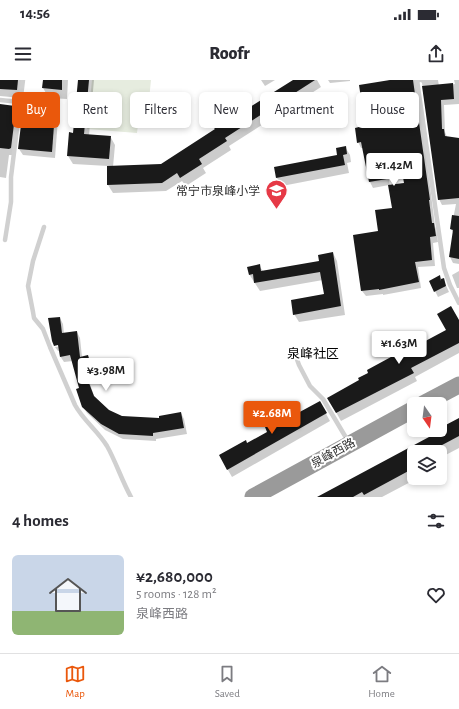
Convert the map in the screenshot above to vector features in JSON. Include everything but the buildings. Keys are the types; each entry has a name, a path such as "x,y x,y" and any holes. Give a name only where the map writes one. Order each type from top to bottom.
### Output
{"highway":[{"path":"436,397 459,384"},
{"name":"泉峰西路","path":"252,497 407,413"}],"lane":[{"path":"21,92 23,80"},
{"path":"418,80 444,268 459,303"},
{"path":"0,100 12,101"},
{"path":"5,240 11,202 11,177 17,128"},
{"path":"44,227 33,261 28,286 34,318 43,329 75,405 80,414 98,433 107,446 131,497"},
{"path":"294,351 299,365 310,386 323,399 350,444"}],"shaded area":[{"path":"92,80 151,80 150,92 130,92 130,128 138,128 137,133 87,129 122,128 122,92 91,92"}],"place":[{"name":"常宁市泉峰小学","path":"276,210"}],"district":[{"name":"泉峰社区","path":"313,354"}]}
